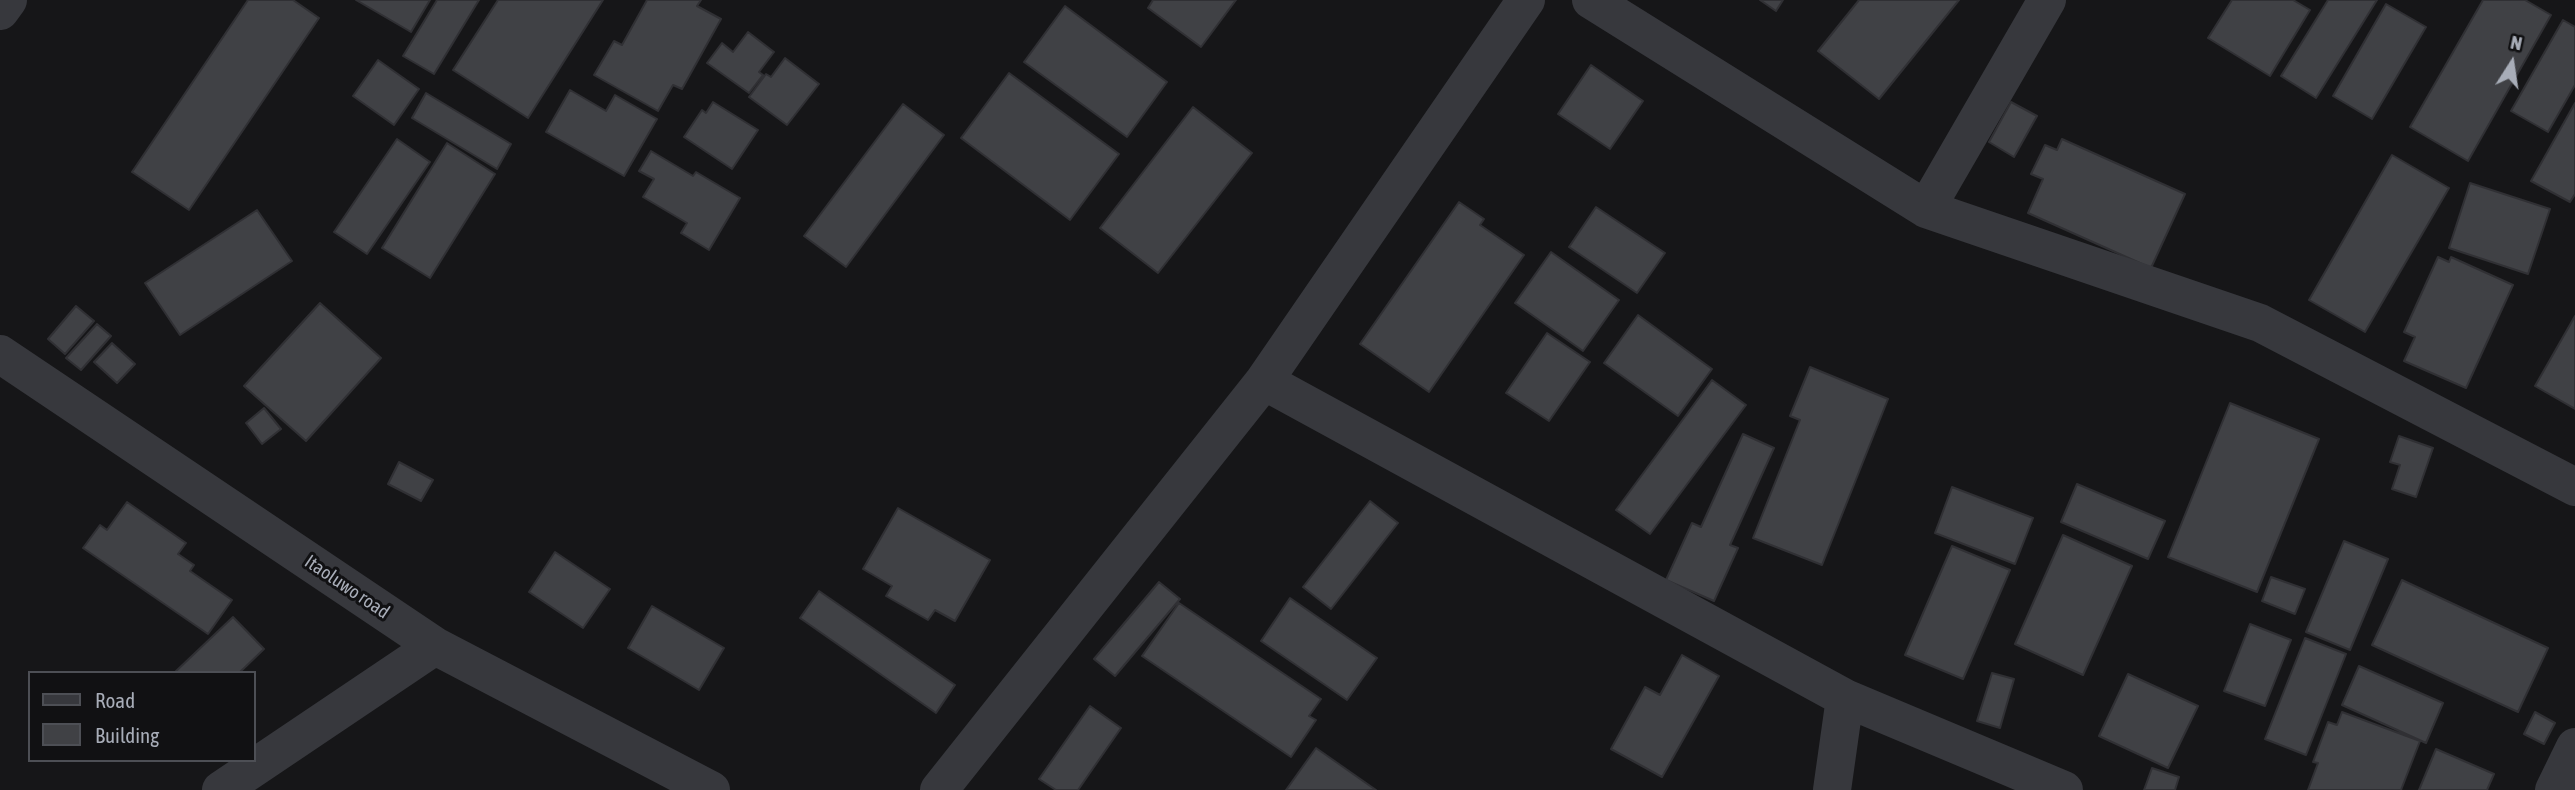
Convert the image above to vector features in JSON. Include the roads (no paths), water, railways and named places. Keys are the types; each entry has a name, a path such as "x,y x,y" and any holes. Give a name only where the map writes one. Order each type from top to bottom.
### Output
{"street":[{"path":"0,11 8,0"},
{"path":"939,790 1264,381 1526,0"},
{"path":"1591,0 1926,209 2260,323 2575,487"},
{"path":"1926,209 2047,0"},
{"name":"Itaoluwo road","path":"0,354 435,646 711,790"},
{"path":"1264,381 1845,698 2064,790"},
{"path":"221,790 435,646"},
{"path":"1832,790 1845,698"},
{"path":"2554,790 2575,747"}]}
